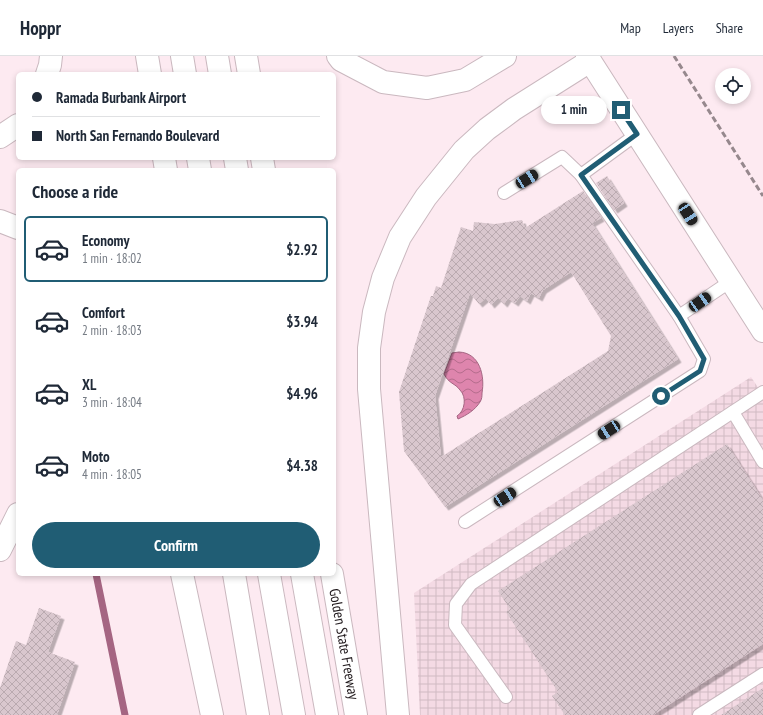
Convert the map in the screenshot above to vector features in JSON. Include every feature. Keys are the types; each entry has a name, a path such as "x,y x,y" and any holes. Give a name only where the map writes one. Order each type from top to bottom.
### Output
{"main road":[{"path":"48,72 51,56"},
{"path":"147,56 150,72"},
{"path":"182,56 185,72"},
{"path":"217,56 220,72"},
{"path":"246,56 248,72"},
{"path":"338,56 341,60 383,82 427,88 465,80 505,56"},
{"path":"398,715 368,389 369,348 374,312 383,278 400,237 426,197 464,150 487,129 588,58 763,331"},
{"path":"0,137 16,126"},
{"path":"0,221 16,227"},
{"path":"0,550 16,518"},
{"path":"182,576 212,715"},
{"path":"234,576 258,715"},
{"path":"269,576 294,715"},
{"path":"302,576 327,715"},
{"name":"Golden State Freeway","path":"332,576 356,715"}],"lane":[{"path":"581,175 637,134"},
{"path":"465,522 700,371 704,359 679,316 581,175 562,157 504,193"},
{"path":"679,316 731,281"},
{"path":"506,697 455,625 456,604 471,584 763,392"},
{"path":"733,412 763,462"},
{"path":"699,715 763,674"}],"shaded area":[{"path":"751,377 763,395 763,715 420,715 414,593"}],"water":[{"path":"459,352 472,356 480,366 483,386 482,399 478,405 465,416 458,419 457,416 462,411 464,404 464,396 444,374 452,353"}],"building":[{"path":"607,176 624,203 614,210 596,183"},
{"path":"583,191 601,218 592,223 678,359 445,507 404,451 399,392 431,296 433,296 436,286 441,288 461,227 473,231 474,222 495,224 522,220 525,228","holes":["571,272 611,336 608,351 441,457 435,396 470,293 479,304 486,298 491,305 498,298 504,304 508,298 515,303 520,296 527,301 531,293 539,298 543,290"]},
{"path":"727,444 763,500 763,644 653,715 565,715 552,696 558,692 506,612 510,609 498,591"},
{"path":"39,608 61,616 48,652 75,662 57,715 0,715 0,688 16,641 26,645"},
{"path":"763,688 763,715 721,715"}],"waterway":[{"path":"96,576 125,715"}],"railway":[{"path":"674,56 763,196"}],"route":[{"path":"621,110 637,134 581,175 679,316 704,359 700,371 661,396"}]}
